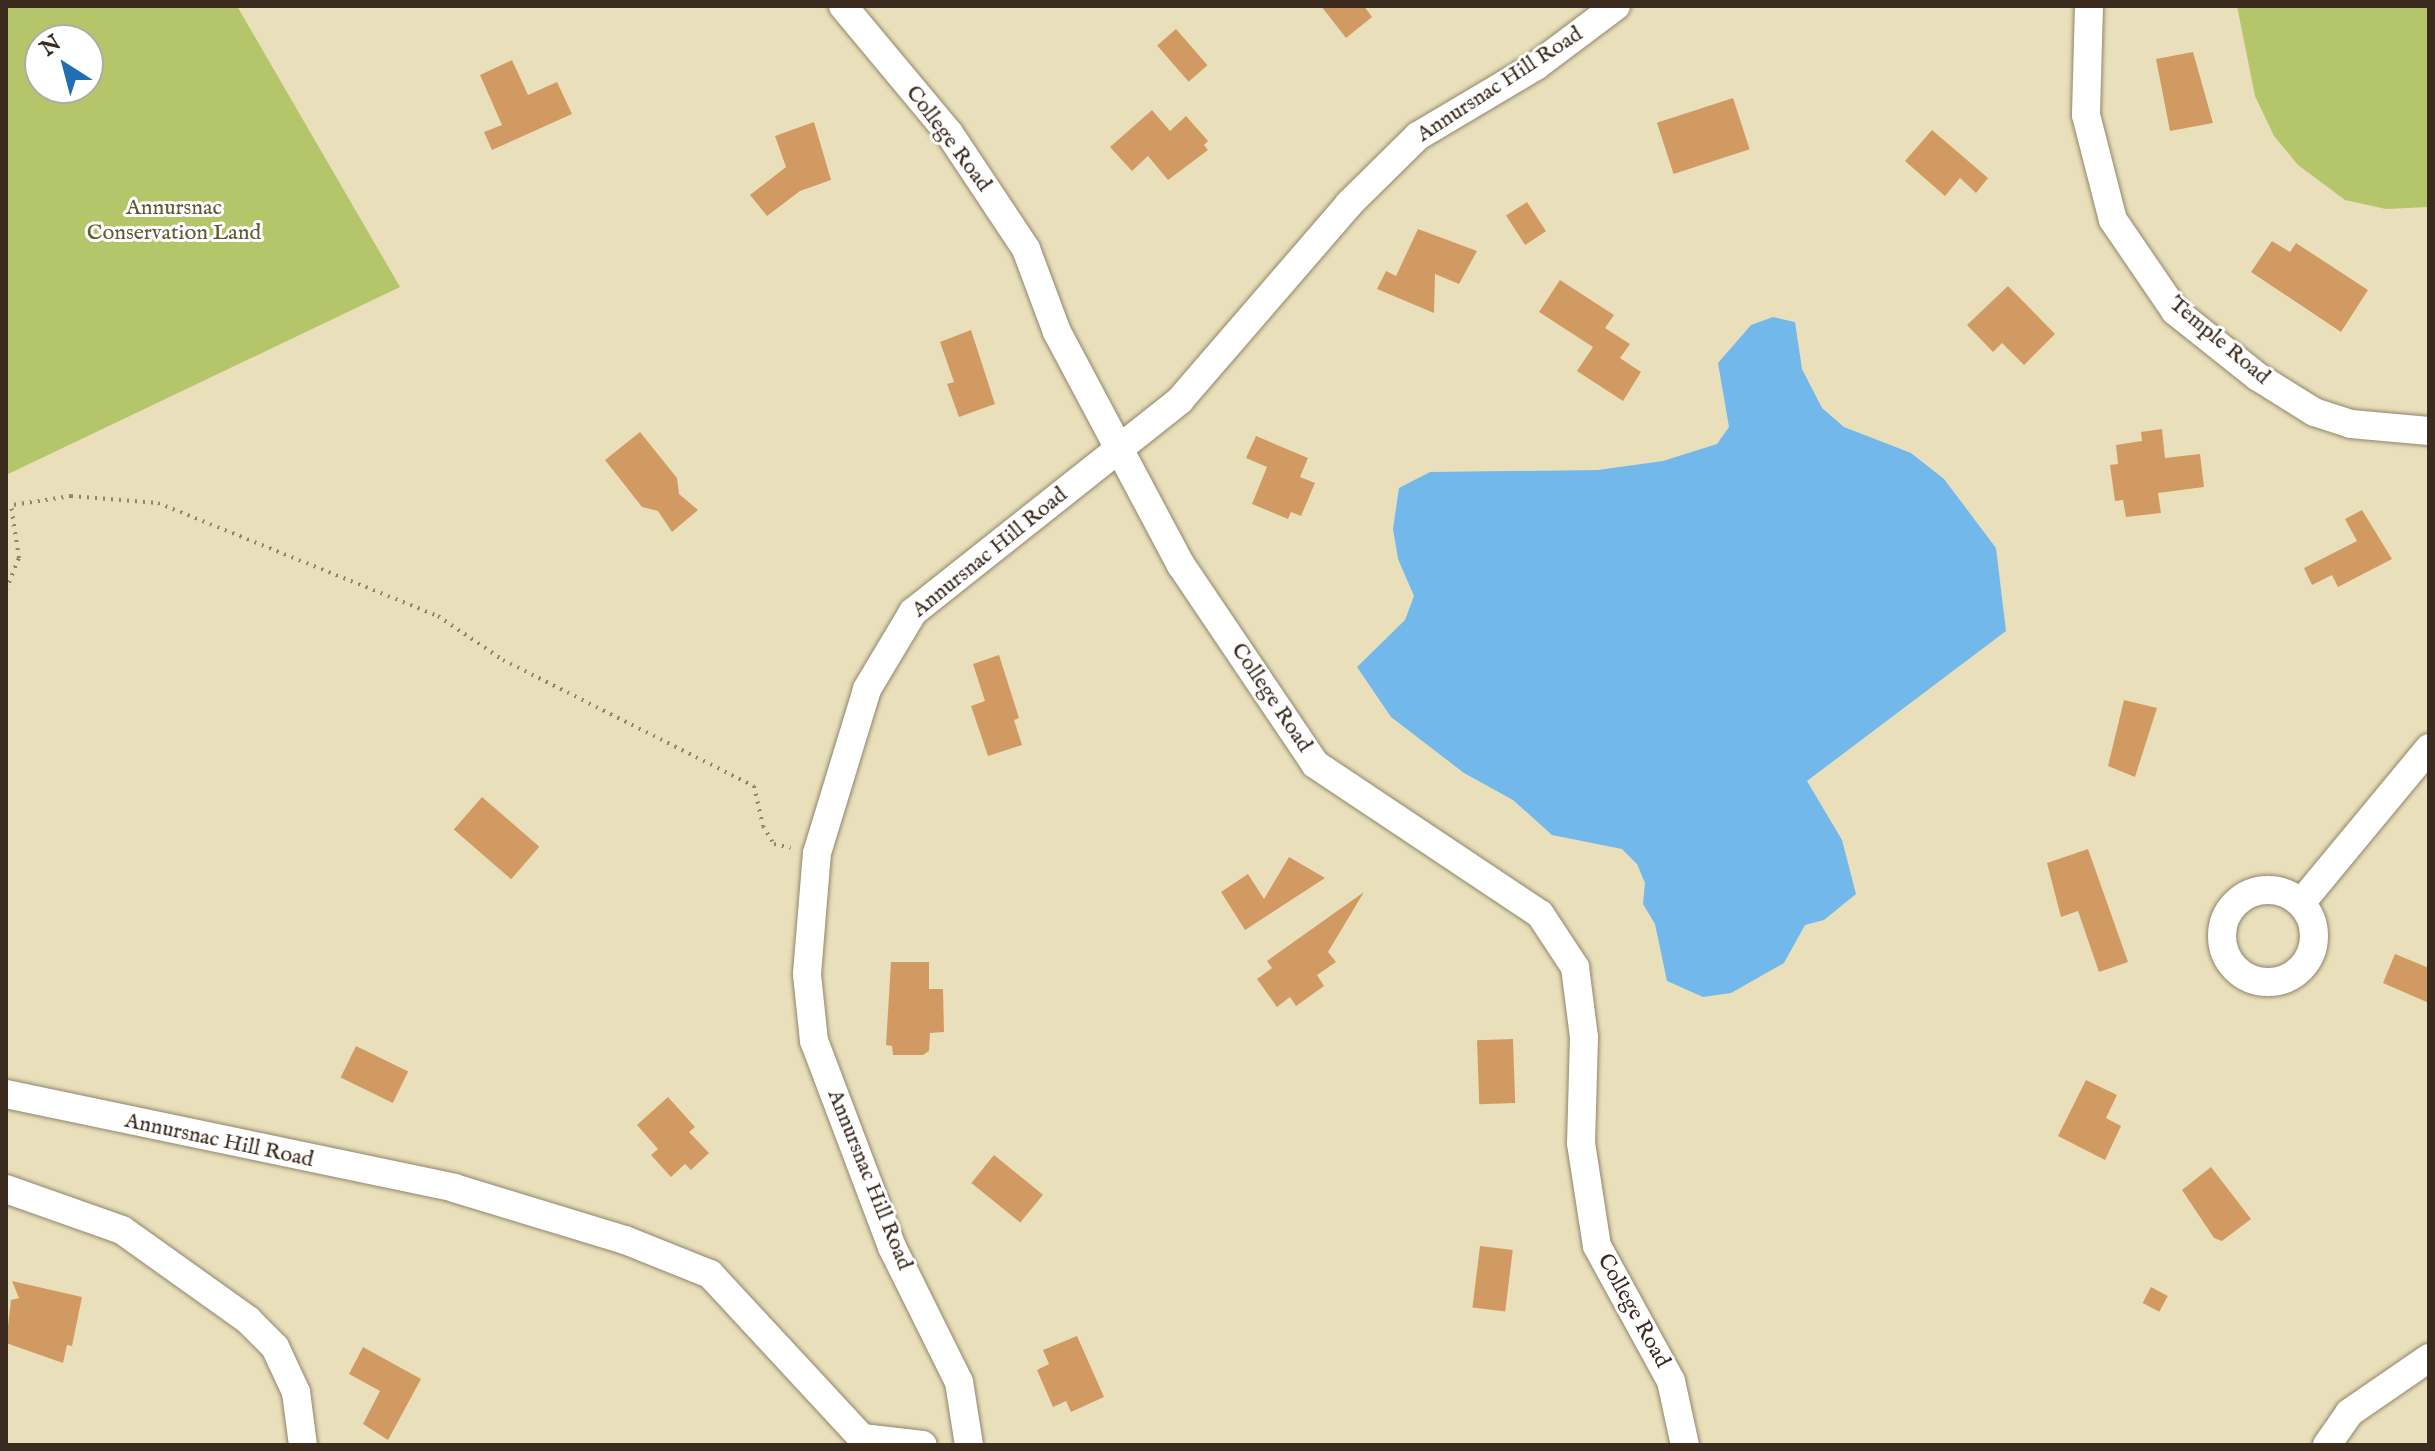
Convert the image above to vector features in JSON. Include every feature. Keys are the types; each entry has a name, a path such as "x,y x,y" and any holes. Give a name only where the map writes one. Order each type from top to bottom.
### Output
{"street":[{"name":"College Road","path":"843,6 949,133 1026,249 1057,332 1181,565 1315,764 1540,914 1575,967 1584,1037 1582,1159 1597,1246 1671,1381 1685,1445"},
{"name":"Annursnac Hill Road","path":"969,1445 959,1382 892,1247 814,1041 807,974 817,853 867,689 913,612 1180,400 1349,204 1418,136 1536,66 1616,6"},
{"name":"Temple Road","path":"2089,6 2086,115 2113,220 2175,311 2258,377 2314,412 2351,424 2429,431"},
{"path":"2301,903 2429,748"},
{"name":"Annursnac Hill Road","path":"6,1094 207,1140 454,1188 625,1240 710,1274 862,1438 923,1445"},
{"path":"6,1189 122,1230 248,1320 275,1347 296,1392 303,1445"},
{"path":"2327,1445 2349,1413 2429,1358"}],"path":[{"path":"6,590 19,558 9,506 71,496 158,503 438,616 503,660 724,767 754,786 763,826 774,844 817,853"}],"green space":[{"name":"Annursnac Conservation Land","path":"6,6 237,6 400,287 6,475"},
{"path":"2237,6 2429,6 2429,207 2386,209 2345,200 2298,165 2274,136 2255,96"}],"water":[{"path":"1773,317 1795,322 1802,369 1822,408 1844,427 1911,453 1944,479 1996,548 2006,631 1807,781 1842,840 1856,894 1824,920 1805,925 1784,963 1731,993 1703,997 1667,981 1655,924 1643,904 1645,883 1637,864 1622,849 1552,835 1513,800 1464,773 1391,717 1357,667 1405,620 1414,596 1398,559 1393,529 1399,488 1430,472 1598,470 1663,461 1717,444 1729,427 1718,363 1751,325"}],"building":[{"path":"1321,6 1364,6 1372,17 1346,38"},
{"path":"1176,29 1207,65 1189,82 1157,45"},
{"path":"2193,52 2213,123 2170,131 2156,59"},
{"path":"512,60 528,95 557,82 572,114 492,150 484,132 502,125 480,75"},
{"path":"1733,98 1750,149 1674,174 1657,123"},
{"path":"1152,110 1170,131 1186,116 1208,141 1204,145 1208,150 1168,180 1148,156 1132,171 1110,147"},
{"path":"814,122 831,180 800,191 767,216 750,195 786,167 775,136"},
{"path":"1932,130 1988,178 1976,193 1960,178 1945,196 1905,161"},
{"path":"1527,202 1546,231 1525,245 1506,216"},
{"path":"1418,229 1477,251 1459,284 1435,274 1434,313 1377,289 1386,271 1396,276"},
{"path":"2272,241 2290,252 2296,243 2368,290 2341,332 2251,272"},
{"path":"1560,280 1614,315 1605,328 1630,344 1620,358 1641,372 1623,401 1577,371 1593,347 1539,312"},
{"path":"2008,286 2055,334 2024,365 2002,343 1993,352 1967,325"},
{"path":"971,330 995,404 959,417 947,384 954,382 940,342"},
{"path":"2162,429 2165,458 2200,454 2204,487 2158,493 2161,513 2126,517 2123,500 2115,501 2110,465 2118,464 2116,445 2142,441 2141,432"},
{"path":"640,432 677,478 679,494 698,510 672,532 658,511 642,507 605,460"},
{"path":"1256,436 1308,458 1300,477 1315,483 1301,516 1291,512 1288,519 1252,504 1267,467 1246,458"},
{"path":"2362,510 2392,559 2338,587 2332,575 2312,585 2304,568 2357,541 2345,519"},
{"path":"999,655 1019,718 1014,720 1022,745 988,756 971,706 985,701 973,664"},
{"path":"2124,700 2157,708 2135,777 2108,766"},
{"path":"482,797 539,847 511,879 454,829"},
{"path":"2088,849 2128,962 2099,972 2078,911 2061,917 2047,863"},
{"path":"1289,857 1325,878 1245,930 1221,892 1248,874 1264,899"},
{"path":"1364,892 1328,952 1336,962 1317,975 1324,986 1296,1006 1290,997 1277,1007 1257,979 1272,968 1267,961"},
{"path":"2395,954 2429,968 2429,1003 2383,983"},
{"path":"891,962 929,962 929,989 943,989 944,1032 930,1033 929,1051 923,1055 893,1055 892,1046 886,1045"},
{"path":"1513,1039 1515,1103 1479,1104 1477,1040"},
{"path":"356,1046 408,1071 393,1103 341,1077"},
{"path":"2086,1080 2117,1095 2106,1118 2121,1126 2105,1160 2058,1136"},
{"path":"668,1097 695,1127 689,1132 709,1153 691,1170 685,1164 671,1177 651,1155 658,1149 637,1125"},
{"path":"994,1155 1043,1195 1020,1223 971,1183"},
{"path":"2211,1167 2251,1219 2222,1241 2214,1238 2182,1190"},
{"path":"1480,1246 1513,1250 1505,1312 1472,1308"},
{"path":"12,1281 82,1297 72,1346 67,1345 63,1363 6,1343 11,1300 19,1298"},
{"path":"2151,1287 2168,1296 2159,1312 2143,1303"},
{"path":"1077,1336 1104,1397 1071,1412 1066,1401 1053,1407 1037,1370 1049,1364 1043,1350"},
{"path":"363,1347 421,1379 388,1440 363,1424 380,1391 349,1374"}]}
